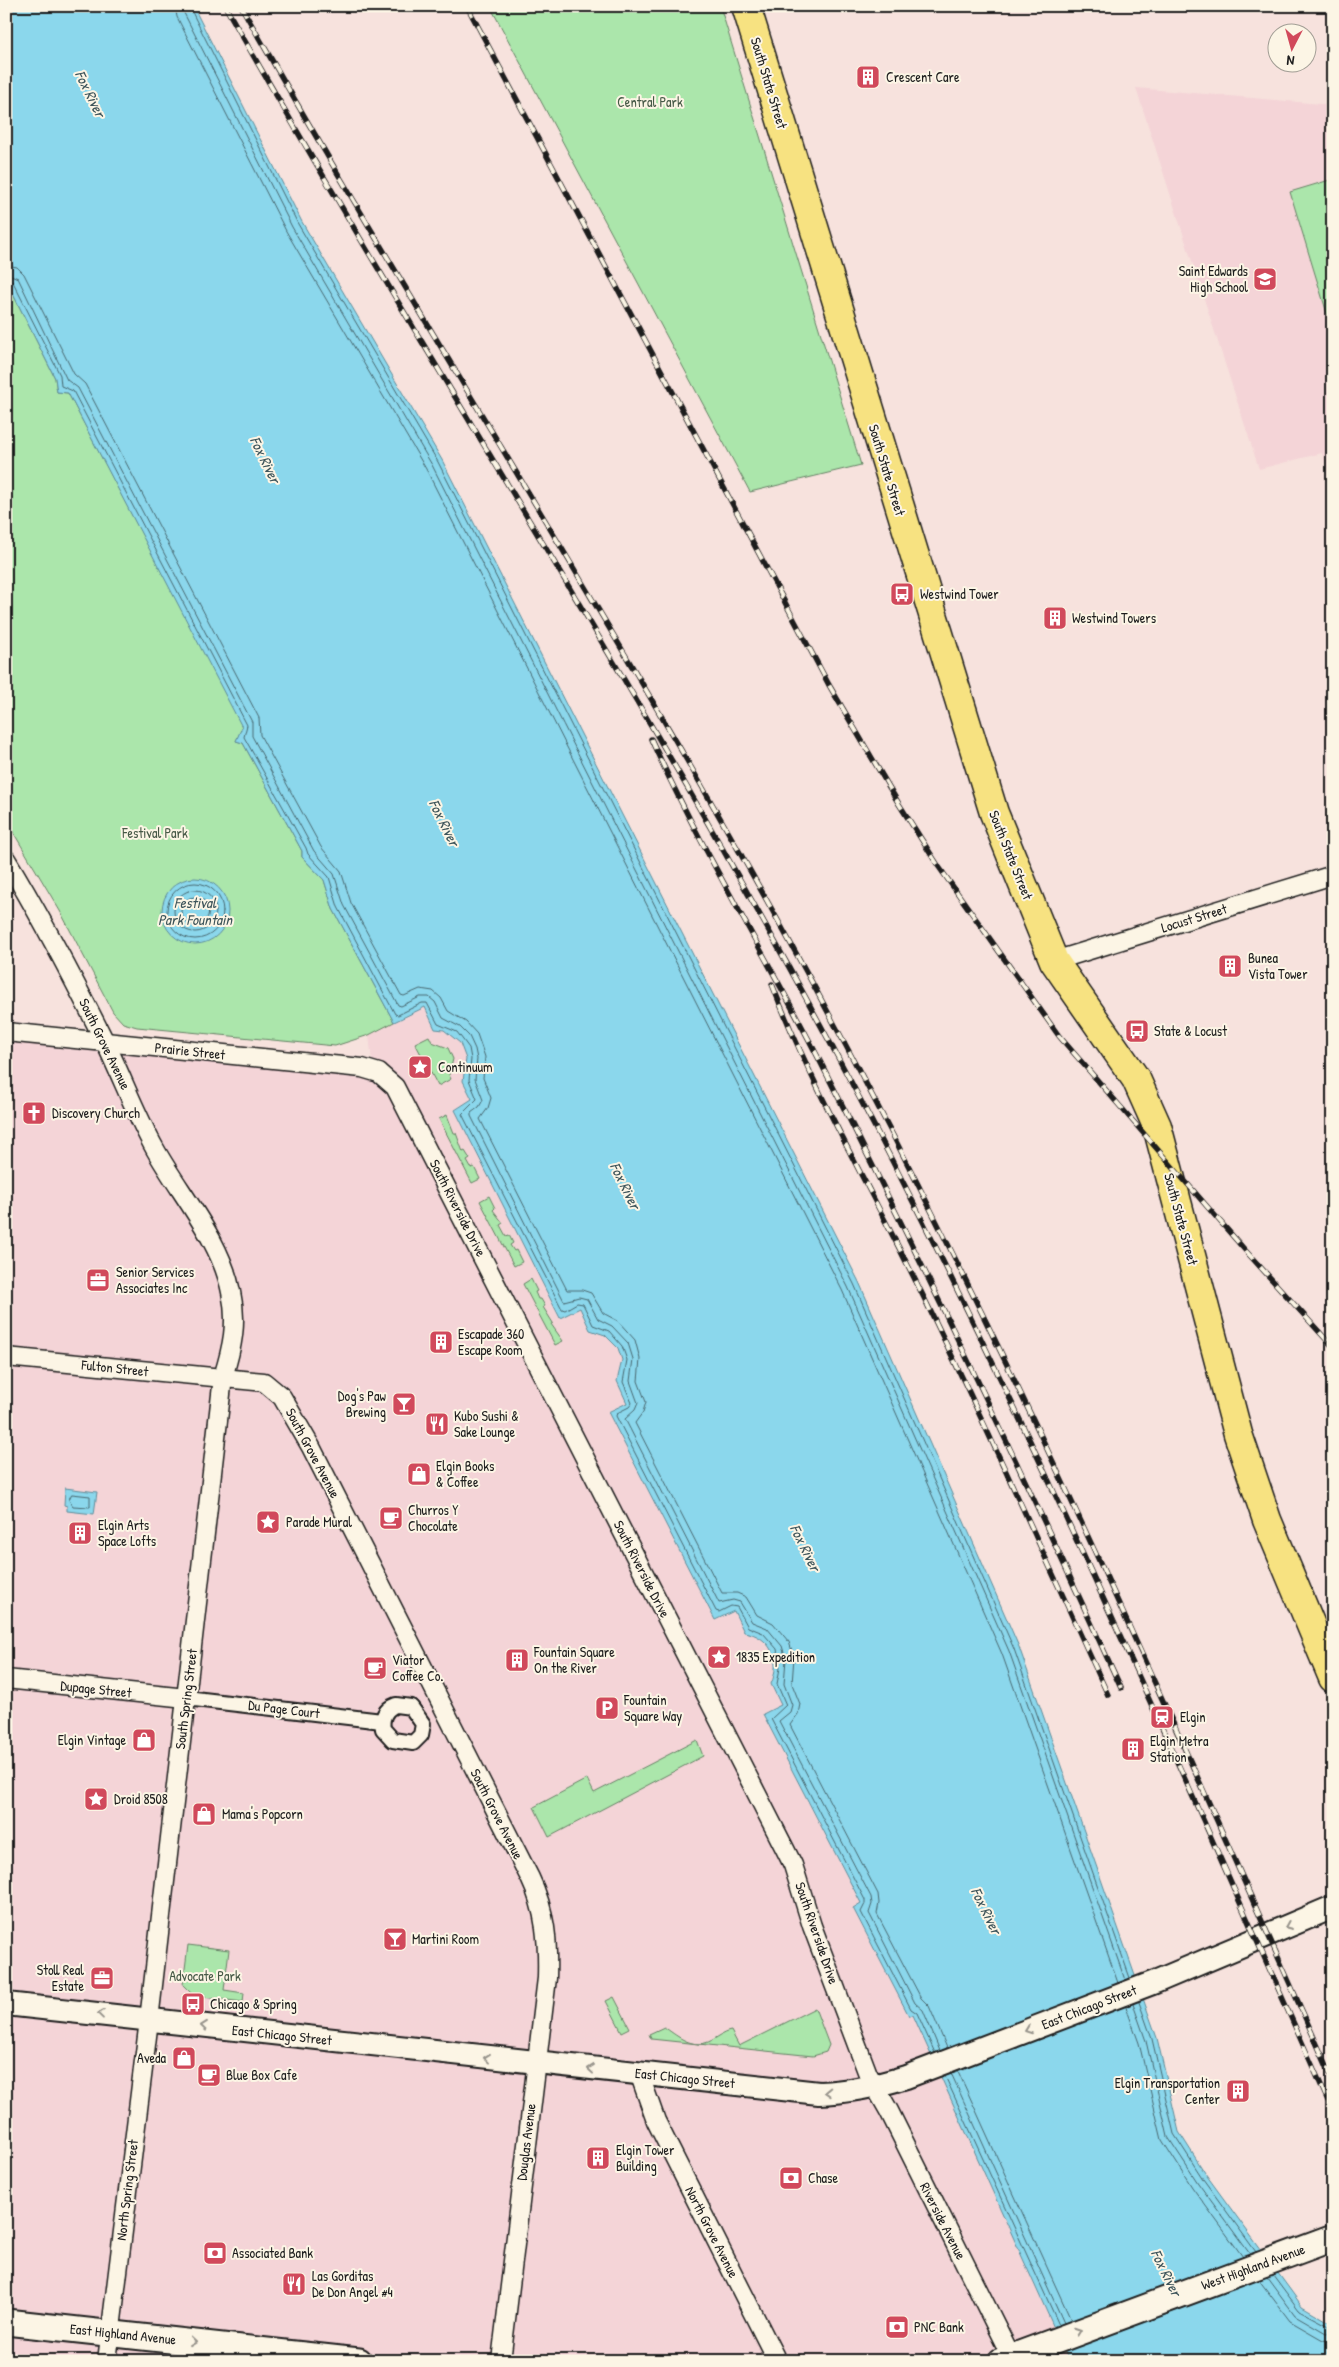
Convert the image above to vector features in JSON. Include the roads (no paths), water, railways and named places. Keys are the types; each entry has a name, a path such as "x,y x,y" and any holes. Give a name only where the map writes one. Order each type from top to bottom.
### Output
{"main road":[{"name":"South State Street","path":"746,6 994,813 1054,962 1136,1079 1157,1126 1238,1434 1267,1520 1333,1678"},
{"name":"West Highland Avenue","path":"1014,2355 1333,2238"},
{"name":"East Highland Avenue","path":"6,2322 359,2361"}],"street":[{"name":"South Grove Avenue","path":"6,859 41,916 155,1148 210,1240 226,1273 235,1322 234,1342 223,1377 264,1382 282,1397 311,1446 536,1891 545,1923"},
{"name":"Locust Street","path":"1054,962 1333,874"},
{"name":"Prairie Street","path":"6,1032 373,1071"},
{"name":"South Riverside Drive","path":"373,1071 387,1079 395,1087 413,1119 784,1847 793,1866 812,1926 865,2067 876,2086"},
{"name":"Fulton Street","path":"6,1357 223,1377"},
{"name":"South Spring Street","path":"149,2020 223,1377"},
{"name":"Dupage Street","path":"6,1678 186,1698"},
{"name":"Du Page Court","path":"186,1698 382,1721"},
{"path":"399,1704 413,1709 424,1727 421,1735 409,1744 388,1737 383,1729 382,1721 388,1709 399,1704"},
{"path":"422,1723 446,1712"},
{"name":"East Chicago Street","path":"6,2004 819,2093 876,2086 906,2077 1155,1982 1333,1908"},
{"name":"Douglas Avenue","path":"501,2361 535,2063 547,1978 545,1923"},
{"name":"North Spring Street","path":"107,2361 149,2020"},
{"name":"North Grove Avenue","path":"639,2073 656,2121 777,2361"},
{"name":"Riverside Avenue","path":"876,2086 1014,2355"}],"water":[{"name":"Fox River","path":"6,6 193,6 302,222 442,460 859,1282 1019,1647 1157,2038 1179,2132 1207,2176 1302,2306 1333,2324 1333,2361 1069,2361 913,2015 909,2016 853,1908 861,1903 763,1714 781,1705 771,1684 775,1666 771,1650 761,1638 744,1632 734,1611 715,1620 608,1412 627,1403 617,1381 622,1360 618,1348 605,1335 590,1330 580,1308 560,1318 455,1110 472,1099 463,1081 466,1059 460,1043 444,1030 435,1029 425,1007 394,1022 333,909 324,880 302,857 302,851 243,743 236,741 242,727 68,393 57,392 55,378 6,280"},
{"name":"Festival Park Fountain","path":"195,878 207,881 218,888 225,899 228,911 225,923 218,934 207,941 195,944 183,941 172,934 165,923 162,911 165,899 172,888 183,881"},
{"path":"65,1488 97,1492 94,1514 67,1511 67,1506 64,1505"}],"railway":[{"path":"225,6 377,267 687,786 834,1050 968,1311 1031,1444 1154,1710 1333,2112"},
{"path":"241,6 314,133 686,759 759,886 898,1145 964,1276 1091,1542 1333,2080"},
{"path":"467,6 829,685 899,804 939,867 1059,1036 1244,1249 1333,1347"},
{"path":"651,739 713,864 803,1028 863,1146 1013,1455 1121,1688"},
{"path":"772,984 807,1066 952,1356 1108,1695"}],"place":[{"name":"Crescent Care","path":"868,77"},
{"name":"Saint Edwards High School","path":"1265,279"},
{"name":"Westwind Tower","path":"902,594"},
{"name":"Westwind Towers","path":"1055,618"},
{"name":"Bunea Vista Tower","path":"1230,966"},
{"name":"State & Locust","path":"1137,1031"},
{"name":"Continuum","path":"420,1067"},
{"name":"Discovery Church","path":"34,1113"},
{"name":"Senior Services Associates Inc","path":"98,1280"},
{"name":"Escapade 360 Escape Room","path":"441,1342"},
{"name":"Dog's Paw Brewing","path":"404,1404"},
{"name":"Kubo Sushi & Sake Lounge","path":"437,1424"},
{"name":"Elgin Books & Coffee","path":"419,1474"},
{"name":"Churros Y Chocolate","path":"391,1518"},
{"name":"Parade Mural","path":"268,1522"},
{"name":"Elgin Arts Space Lofts","path":"80,1533"},
{"name":"1835 Expedition","path":"719,1657"},
{"name":"Fountain Square On the River","path":"517,1660"},
{"name":"Viator Coffee Co.","path":"375,1668"},
{"name":"Fountain Square Way","path":"607,1708"},
{"name":"Elgin","path":"1162,1717"},
{"name":"Elgin Vintage","path":"144,1740"},
{"name":"Elgin Metra Station","path":"1133,1749"},
{"name":"Droid 8508","path":"96,1799"},
{"name":"Mama's Popcorn","path":"204,1814"},
{"name":"Martini Room","path":"395,1939"},
{"name":"Stoll Real Estate","path":"102,1978"},
{"name":"Chicago & Spring","path":"193,2004"},
{"name":"Aveda","path":"184,2058"},
{"name":"Blue Box Cafe","path":"209,2075"},
{"name":"Elgin Transportation Center","path":"1238,2091"},
{"name":"Elgin Tower Building","path":"598,2158"},
{"name":"Chase","path":"791,2178"},
{"name":"Associated Bank","path":"215,2253"},
{"name":"Las Gorditas De Don Angel #4","path":"294,2284"},
{"name":"PNC Bank","path":"897,2327"}],"park label":[{"name":"Central Park","path":"650,102"},
{"name":"Festival Park","path":"155,833"},
{"name":"Advocate Park","path":"205,1976"}]}
